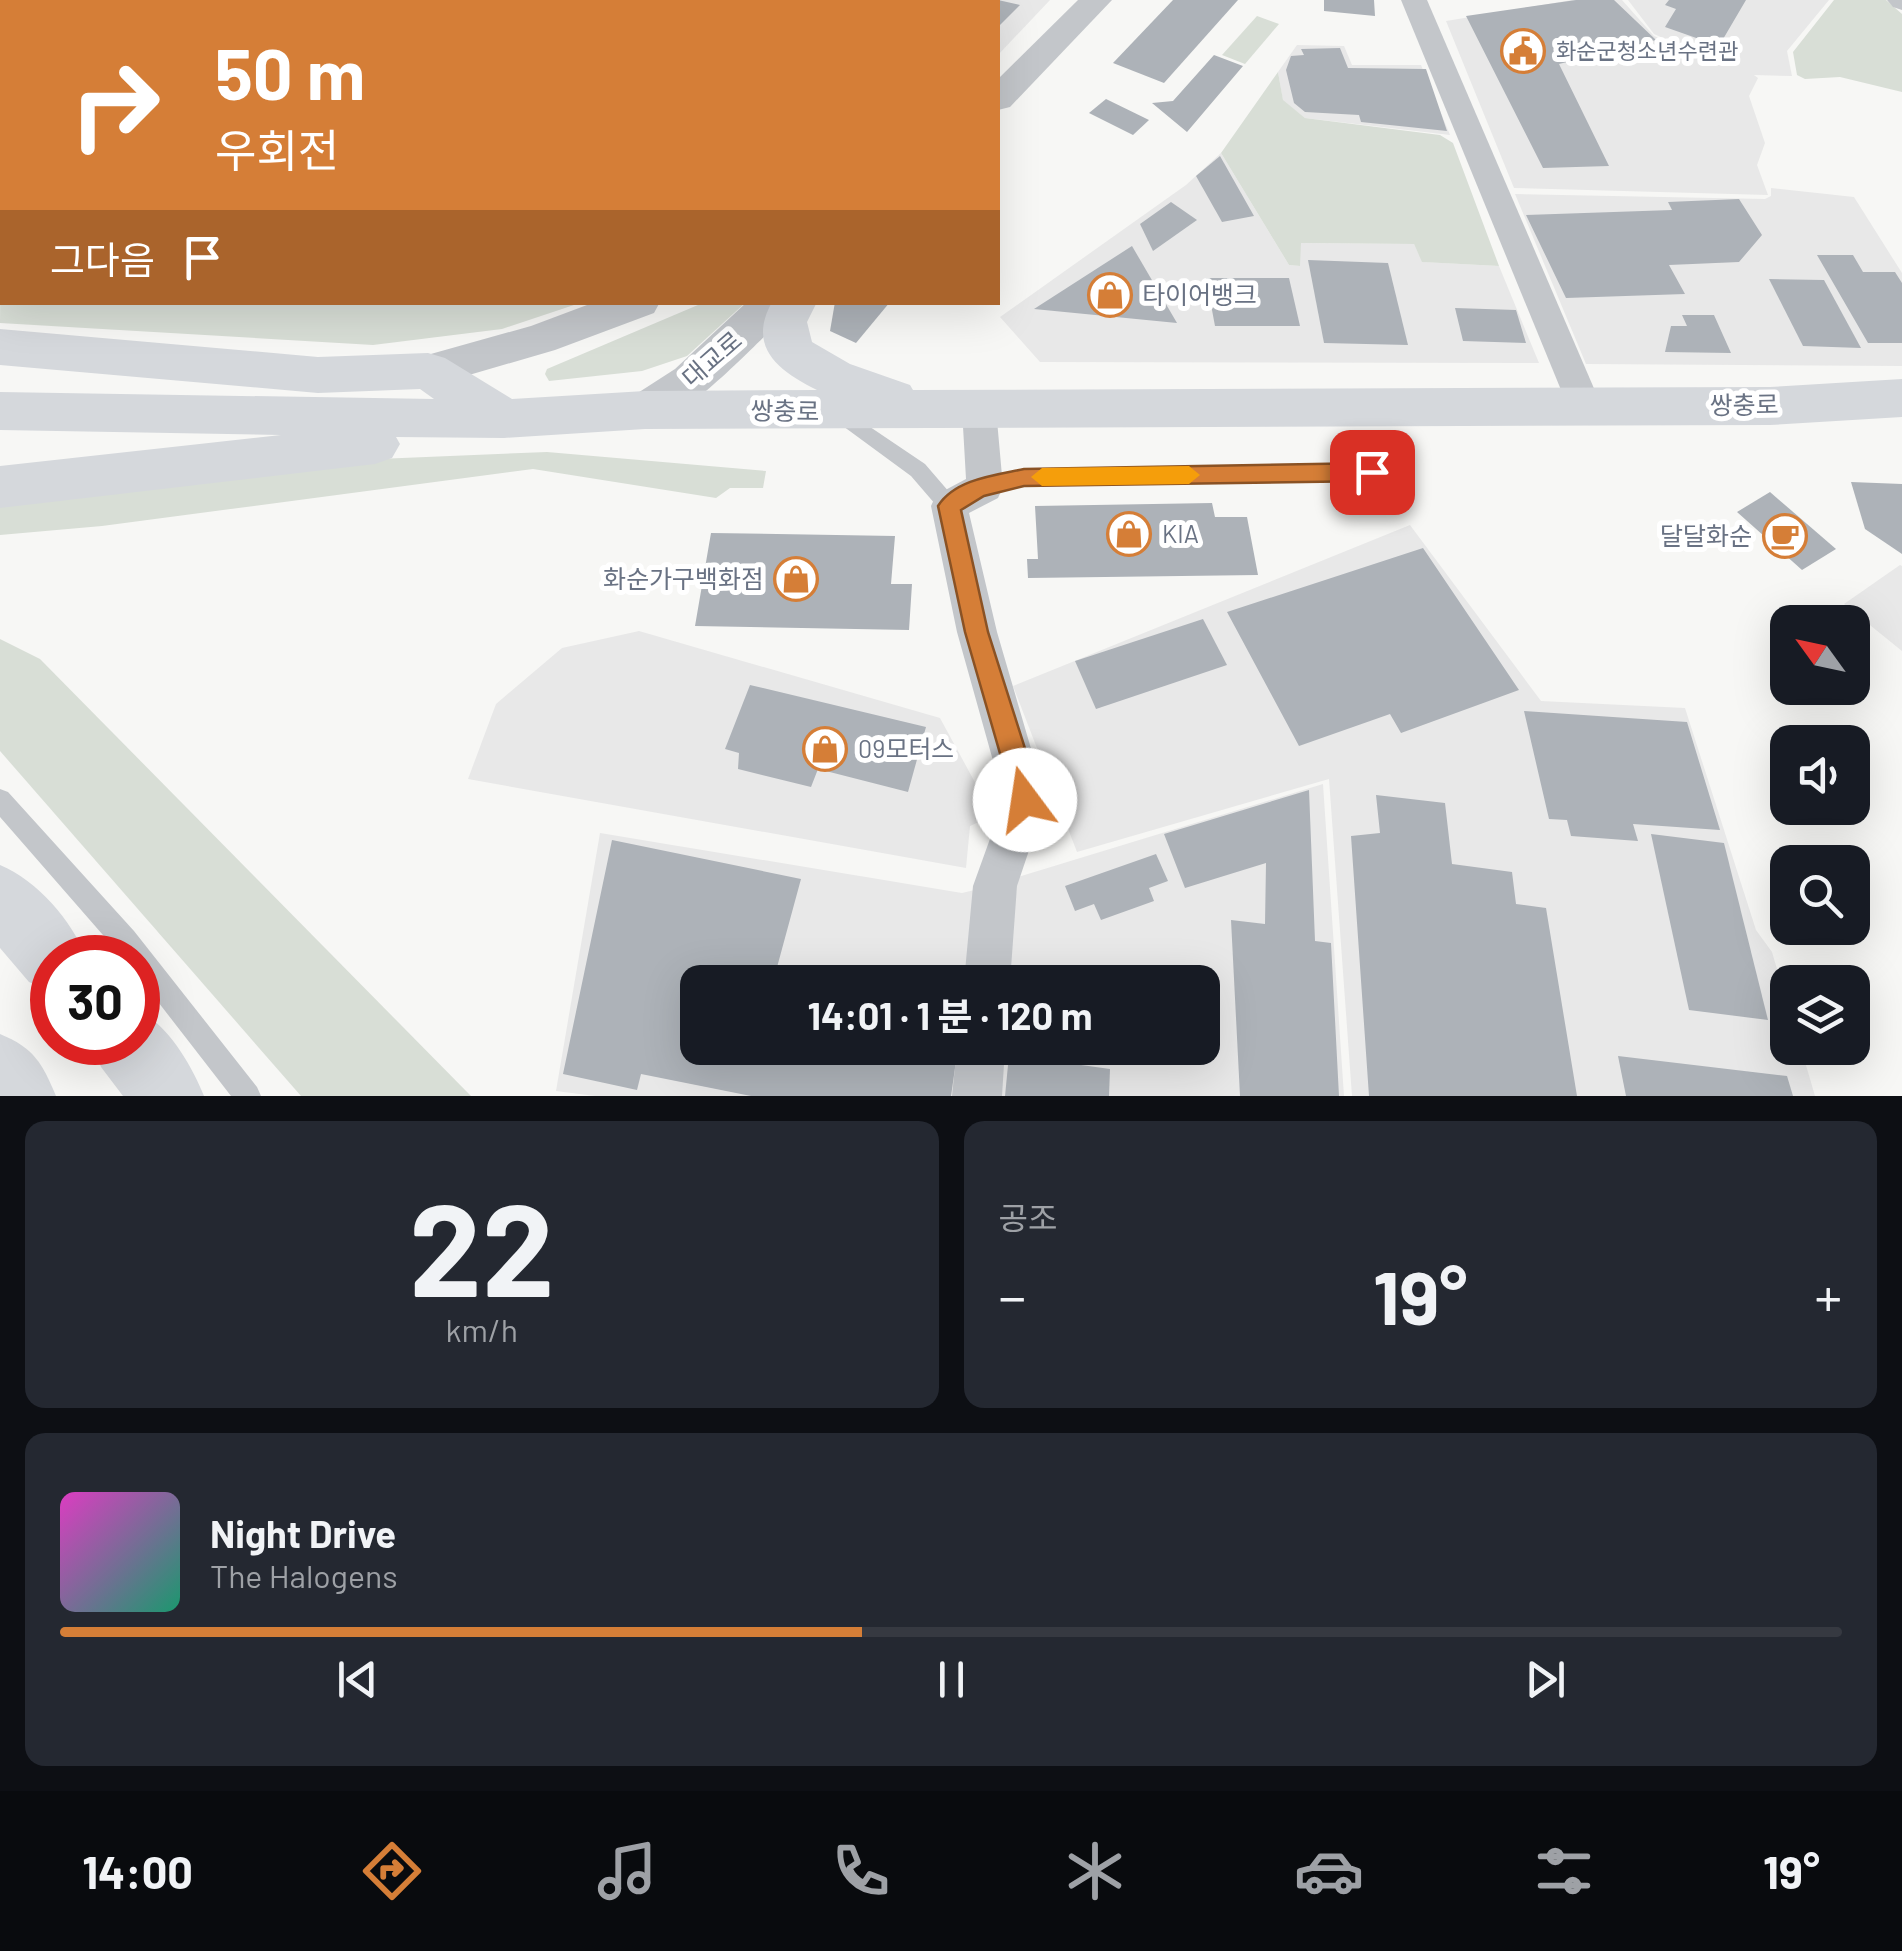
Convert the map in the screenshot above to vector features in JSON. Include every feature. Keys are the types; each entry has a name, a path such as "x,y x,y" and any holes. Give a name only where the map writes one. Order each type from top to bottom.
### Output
{"highway":[{"path":"0,898 33,935"},
{"path":"144,1065 168,1096"},
{"path":"0,1070 20,1096"}],"main road":[{"path":"793,305 785,315 783,330 789,346 810,367 836,380 928,409"},
{"path":"0,347 318,375 428,371 504,419"},
{"name":"쌍충로","path":"504,419 646,410 1770,406 1902,398"},
{"path":"0,410 504,419"},
{"path":"0,487 428,438 504,419"}],"street":[{"path":"1000,98 1096,0"},
{"path":"1414,0 1585,407"},
{"path":"428,371 540,340 632,305"},
{"name":"대교로","path":"646,410 690,381 771,305"},
{"path":"979,409 967,496 976,632 1025,800 996,886 989,965"},
{"path":"977,1096 980,1065"}],"lane":[{"path":"837,412 918,470 967,496 1024,478 1372,472"},
{"path":"0,800 126,940 248,1096"}],"shaded area":[{"path":"1000,0 1050,0 1000,53"},
{"path":"1572,0 1622,0 1654,36 1708,58 1654,34 1628,0 1829,0 1787,51 1792,76 1754,75 1758,78 1749,96 1765,143 1757,165 1768,195 1514,188 1446,21"},
{"path":"1834,0 1886,0 1902,14 1902,92 1840,77 1805,79 1797,75 1793,52"},
{"path":"1257,16 1279,24 1245,64 1222,55"},
{"path":"1297,45 1344,46 1352,65 1421,65 1450,135 1305,118 1283,101 1278,72"},
{"path":"1278,72 1283,100 1305,118 1440,135 1453,143 1499,266 1422,262 1414,244 1301,243 1300,266 1289,265 1221,153"},
{"path":"1221,153 1289,265 1300,266 1300,243 1414,244 1423,262 1499,266 1539,363 1040,362 1000,317 1186,185"},
{"path":"1771,188 1854,197 1902,273 1902,366 1586,364 1515,194 1765,199 1771,196"},
{"path":"0,305 574,305 502,329 373,345 0,323"},
{"path":"698,305 743,305 687,356 642,371 549,381 547,369"},
{"path":"547,452 766,471 763,488 730,488 716,498 533,469 102,526 0,535 0,494 306,462"},
{"path":"1410,525 1541,701 1685,708 1756,930 1772,952 1776,965 1770,965 1770,1065 1806,1065 1815,1096 1352,1096 1329,779 1077,852 1013,686"},
{"path":"1902,566 1902,651 1870,625 1870,605 1844,604"},
{"path":"639,631 940,718 990,810 983,820 970,826 966,868 468,779 496,704 562,648"},
{"path":"0,639 40,659 471,1096 301,1096 0,751"},
{"path":"1323,784 1344,1096 994,1096 997,1065 1220,1065 1220,965 1008,965 1018,877"},
{"path":"600,833 962,893 983,888 976,965 680,965 680,1065 966,1065 963,1096 595,1096 556,1091"}],"building":[{"path":"1000,0 1020,5 1000,25"},
{"path":"1173,0 1238,0 1164,83 1113,63"},
{"path":"1324,0 1374,0 1375,16 1324,11"},
{"path":"1576,0 1614,0 1656,40 1559,64 1609,166 1543,168 1466,16"},
{"path":"1669,0 1746,0 1719,46 1665,27 1676,9 1665,5"},
{"path":"1340,48 1348,68 1426,69 1447,131 1361,122 1359,115 1305,112 1294,103 1286,70 1291,56 1304,55 1301,49"},
{"path":"1214,55 1243,66 1187,132 1152,103 1173,101"},
{"path":"1106,99 1149,120 1133,135 1089,113"},
{"path":"1220,156 1254,216 1222,222 1196,176"},
{"path":"1739,199 1762,235 1739,262 1669,265 1685,294 1566,298 1526,215 1672,210 1668,202"},
{"path":"1171,202 1197,220 1153,251 1140,224"},
{"path":"1132,246 1177,323 1034,309"},
{"path":"1817,255 1853,255 1863,272 1895,272 1902,283 1902,343 1868,343"},
{"path":"1308,260 1388,263 1408,345 1324,343"},
{"path":"1206,278 1289,278 1300,326 1215,326"},
{"path":"1769,279 1824,280 1861,348 1803,346"},
{"path":"834,305 888,305 856,343 830,331"},
{"path":"1455,308 1516,310 1526,343 1463,341"},
{"path":"1682,315 1714,315 1731,353 1665,352 1671,326 1687,326"},
{"path":"1851,482 1902,484 1902,554 1865,529"},
{"path":"1770,492 1836,549 1802,570 1737,512"},
{"path":"1212,503 1215,517 1247,517 1258,575 1028,578 1027,559 1038,559 1035,506"},
{"path":"711,533 895,536 891,584 912,584 909,630 695,626"},
{"path":"1423,548 1519,690 1401,733 1390,714 1299,746 1227,612"},
{"path":"1203,619 1227,665 1096,709 1075,661"},
{"path":"750,685 926,727 908,792 818,769 811,787 738,769 739,753 725,749"},
{"path":"1524,711 1687,722 1720,830 1633,824 1638,841 1571,836 1567,820 1549,819"},
{"path":"1309,790 1315,941 1331,943 1339,1096 1240,1096 1231,920 1265,924 1266,863 1185,888 1164,834"},
{"path":"1376,795 1445,803 1452,864 1512,872 1516,904 1546,908 1577,1096 1369,1096 1351,836 1380,833"},
{"path":"1651,834 1724,843 1768,1020 1689,1010"},
{"path":"612,840 801,879 778,965 680,965 680,1065 955,1065 951,1096 751,1096 641,1074 637,1090 563,1074"},
{"path":"1156,854 1168,881 1149,888 1154,901 1101,920 1094,904 1075,911 1065,886"},
{"path":"1618,1056 1787,1076 1793,1096 1626,1096"},
{"path":"1008,1065 1110,1069 1109,1096 1005,1096"}],"slow traffic":[{"path":"1042,477 1189,475"}],"place":[{"name":"화순군청소년수련관","path":"1523,51"},
{"name":"타이어뱅크","path":"1110,295"},
{"name":"KIA","path":"1129,534"},
{"name":"달달화순","path":"1785,536"},
{"name":"화순가구백화점","path":"796,579"},
{"name":"09모터스","path":"825,749"}],"route":[{"path":"1025,800 976,632 949,506 978,488 1024,478 1372,472"}]}
